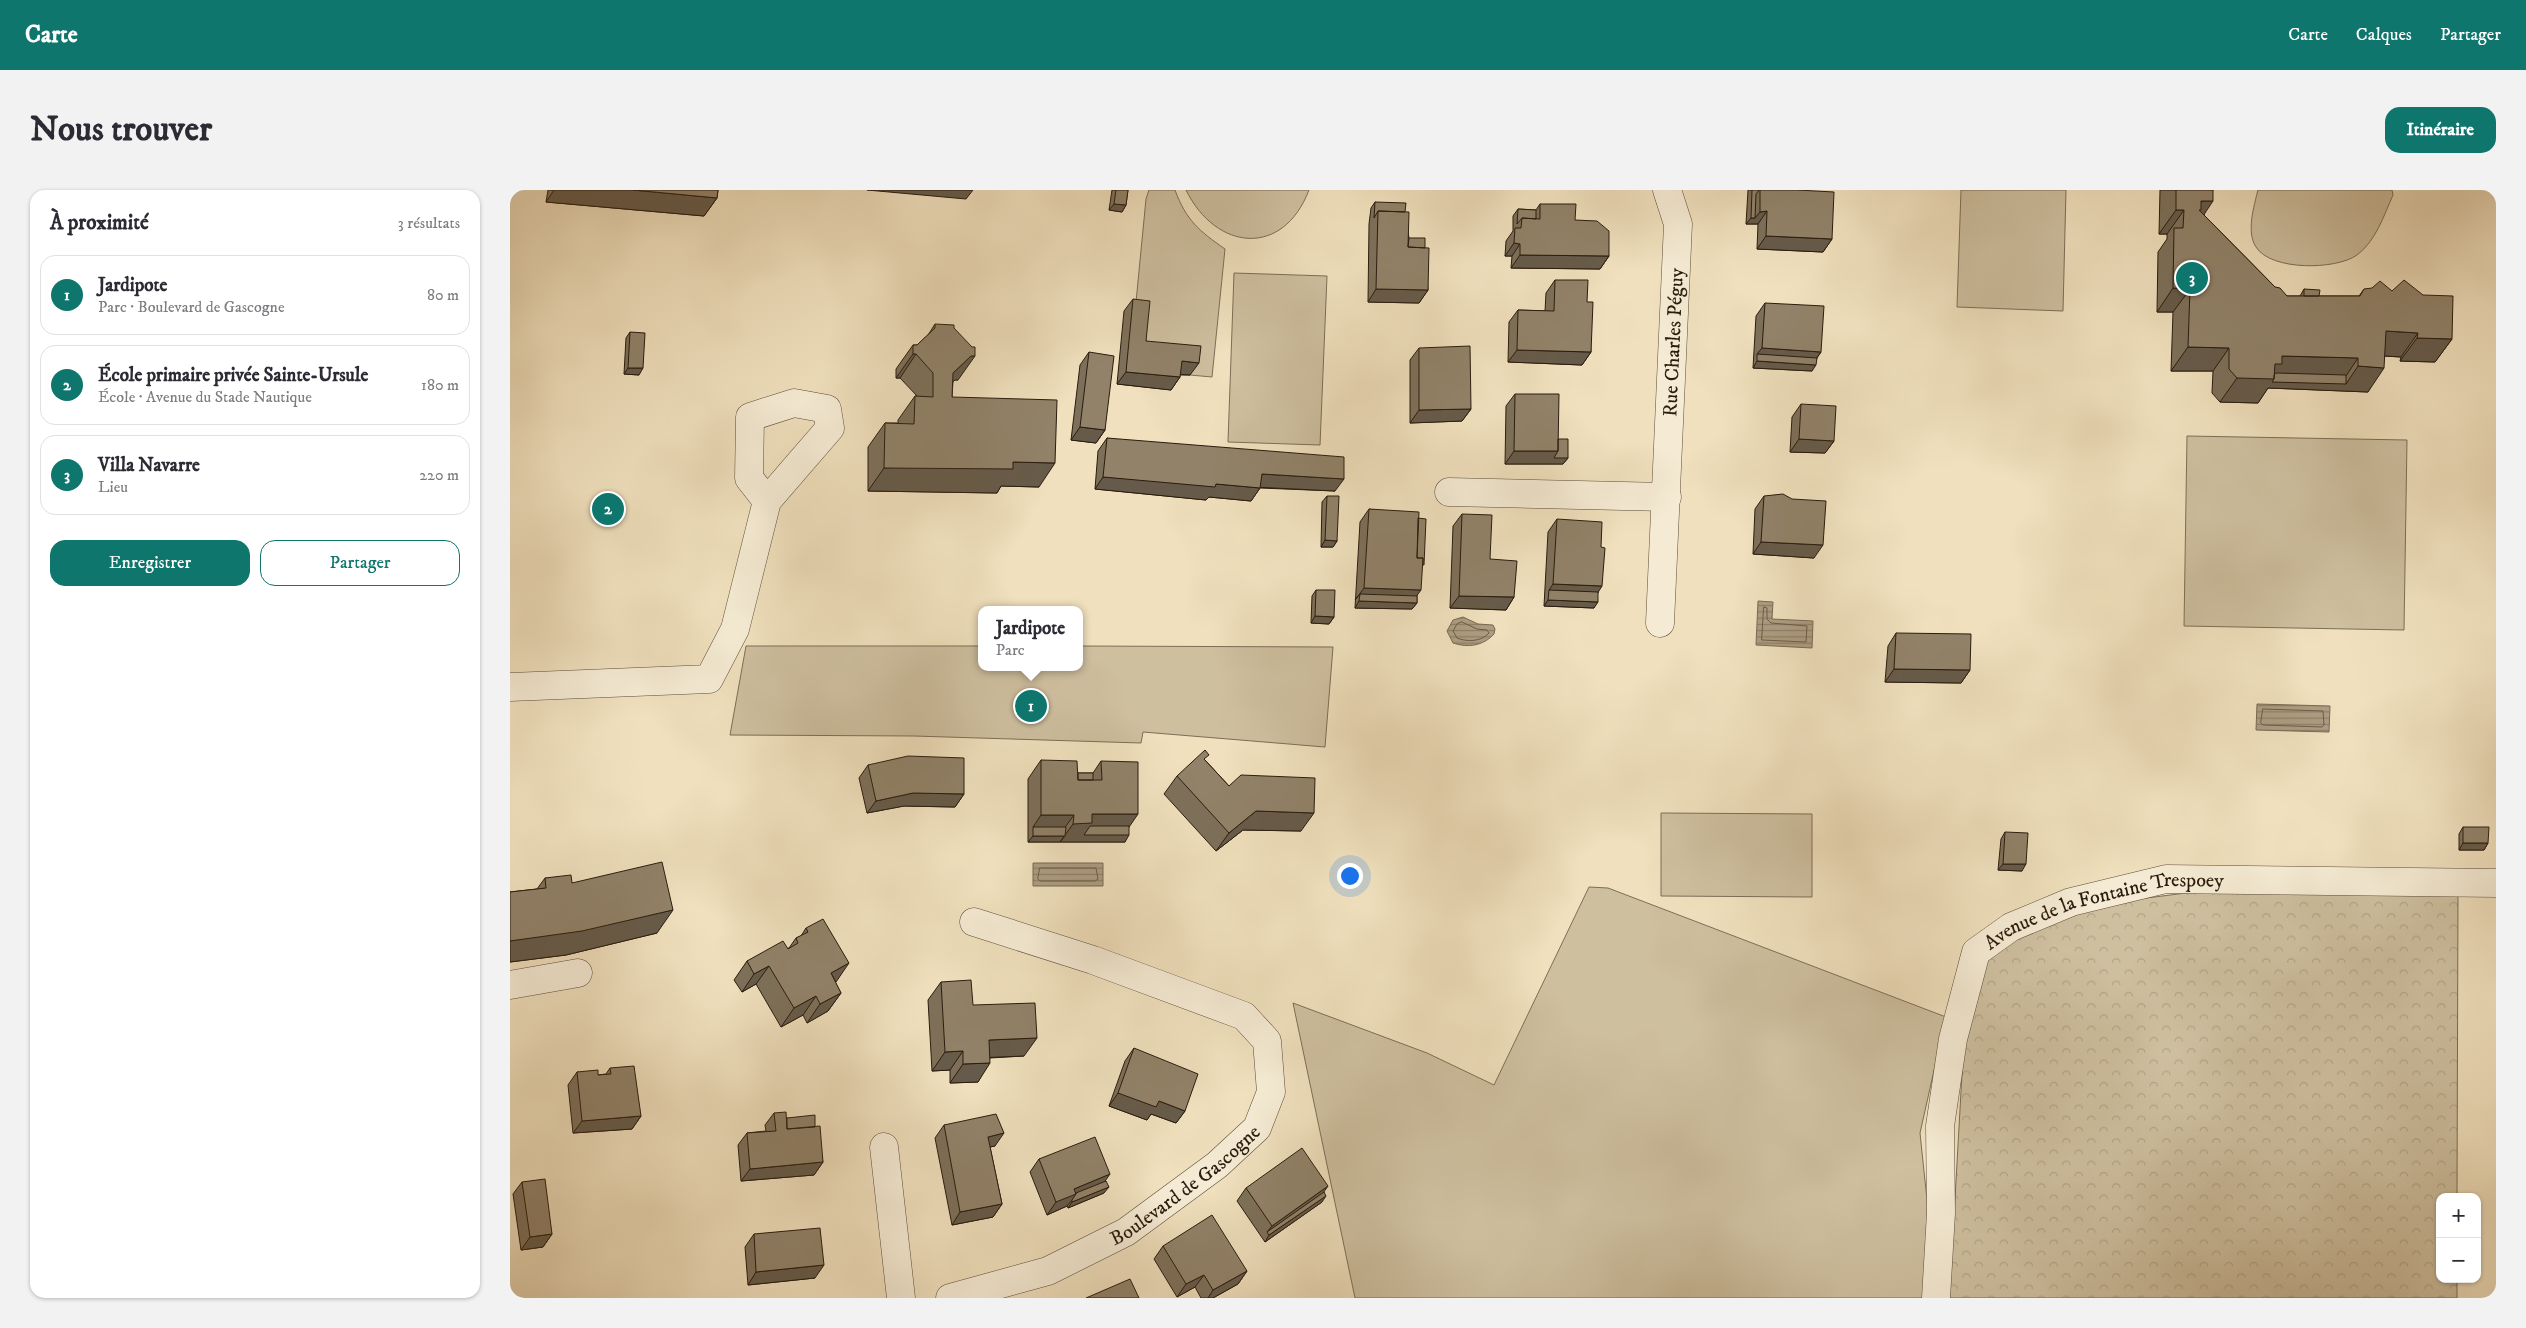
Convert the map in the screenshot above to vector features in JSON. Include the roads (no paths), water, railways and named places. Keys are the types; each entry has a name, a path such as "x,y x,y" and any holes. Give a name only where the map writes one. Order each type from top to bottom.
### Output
{"street":[{"name":"Rue Charles Péguy","path":"1660,623 1678,224 1666,190"},
{"path":"1450,492 1667,497"},
{"path":"510,688 710,679 735,629 767,501"},
{"name":"Avenue de la Fontaine Trespoey","path":"1936,1298 1941,1213 1940,1126 1954,1039 1976,952 2011,927 2071,902 2166,879 2496,883"},
{"name":"Boulevard de Gascogne","path":"950,1298 1048,1270 1126,1232 1217,1165 1257,1128 1271,1092 1267,1041 1244,1016 1093,960 974,922"},
{"path":"510,985 578,972"},
{"path":"884,1147 901,1298"}],"water":[{"path":"1758,601 1773,602 1772,619 1813,621 1812,648 1756,645"},
{"path":"1463,617 1478,624 1493,625 1495,629 1494,634 1485,641 1475,645 1453,643 1447,631 1453,620"},
{"path":"2257,704 2330,706 2329,732 2256,730"},
{"path":"1033,863 1103,863 1103,886 1033,886"}],"place":[{"name":"Villa Navarre","path":"2192,278"},
{"name":"École primaire privée Sainte-Ursule","path":"608,509"},
{"name":"Jardipote","path":"1031,706"}]}
